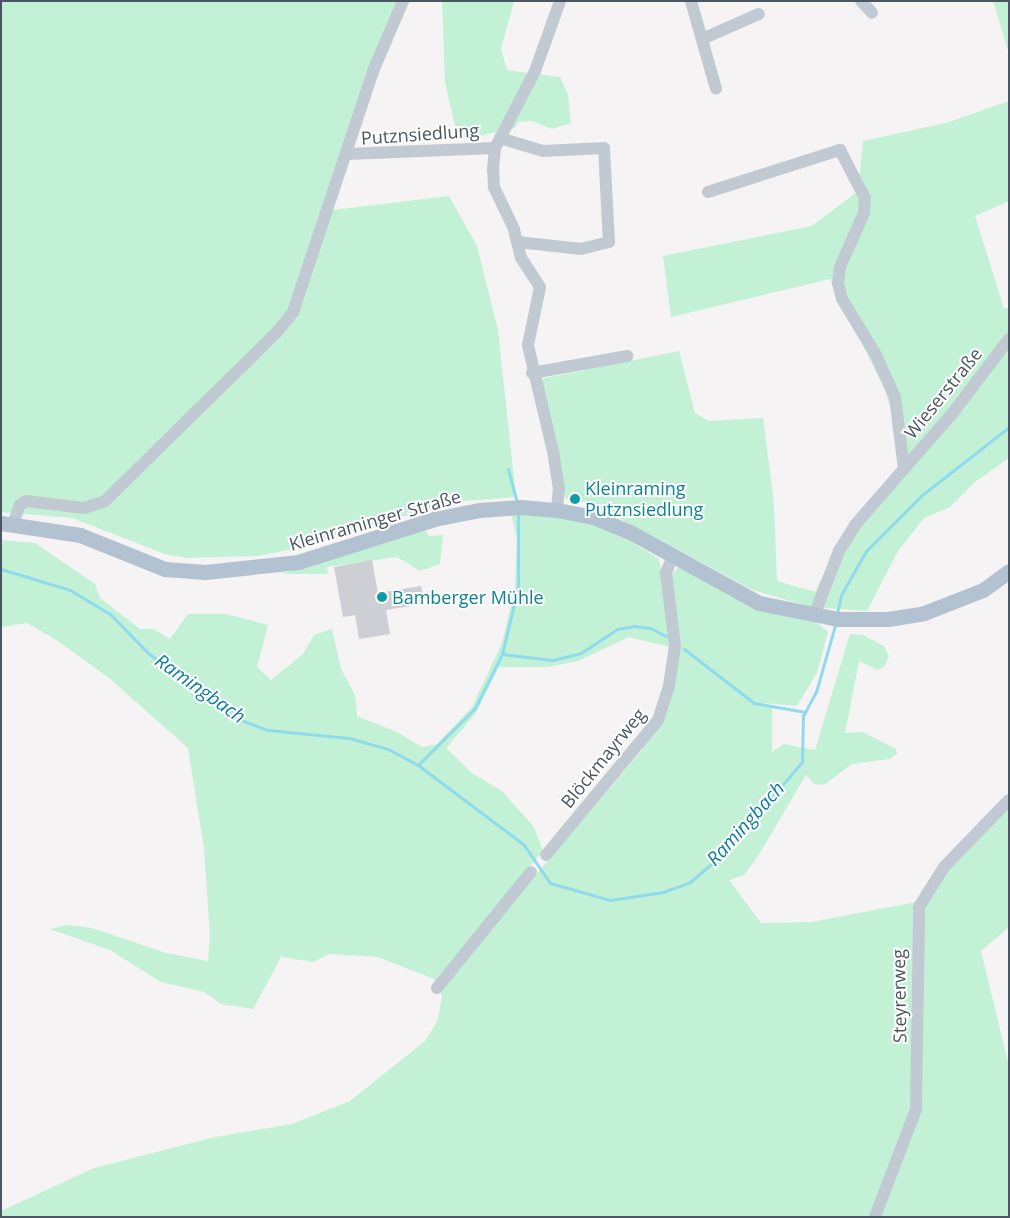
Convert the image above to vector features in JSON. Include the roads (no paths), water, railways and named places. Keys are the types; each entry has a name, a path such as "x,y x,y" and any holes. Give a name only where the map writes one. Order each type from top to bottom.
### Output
{"main road":[{"name":"Kleinraminger Straße","path":"7,524 80,535 158,567 213,572 298,562 434,520 518,507 557,510 611,523 759,603 817,617 863,620 905,616 948,605 983,590 1009,571"}],"street":[{"path":"7,524 20,505 26,501 84,508 105,502 277,332 292,312 347,154 374,69 403,1"},
{"name":"Putznsiedlung","path":"557,510 559,488 554,456 532,373 528,345 540,287 521,258 517,242 494,187 497,143 535,71 560,1"},
{"path":"691,1 716,89"},
{"path":"861,1 872,13"},
{"path":"702,39 759,14"},
{"path":"497,143 544,151 604,148 609,242 581,249 517,242"},
{"name":"Putznsiedlung","path":"347,154 497,143"},
{"name":"Wieserstraße","path":"708,192 840,150 865,198 864,213 840,267 838,283 842,299 876,355 895,397 904,469"},
{"name":"Wieserstraße","path":"817,617 839,551 1009,339"},
{"path":"532,373 627,356"},
{"name":"Blöckmayrweg","path":"546,855 658,720 669,686 676,646 666,573 673,556"},
{"name":"Steyrerweg","path":"875,1217 916,1109 919,907 944,866 1009,800"},
{"path":"437,988 531,872"}],"waterway":[{"name":"Ramingbach","path":"837,613 841,595 866,551 922,495 1009,427"},
{"path":"508,469 517,502"},
{"path":"502,654 518,588 518,510"},
{"name":"Ramingbach","path":"1,569 70,590 110,614 148,653 236,718 268,730 349,738 388,749 418,765 524,845 550,883 610,900 663,892 690,882 725,852 802,762 803,716 816,692 836,622"},
{"name":"Ramingbach","path":"418,765 475,708 502,654 553,660 581,653 617,629 634,626 650,628 666,636"},
{"name":"Ramingbach","path":"684,649 754,703 805,712"}],"place":[{"name":"Kleinraming Putznsiedlung","path":"575,499"},
{"name":"Bamberger Mühle","path":"382,597"}]}
